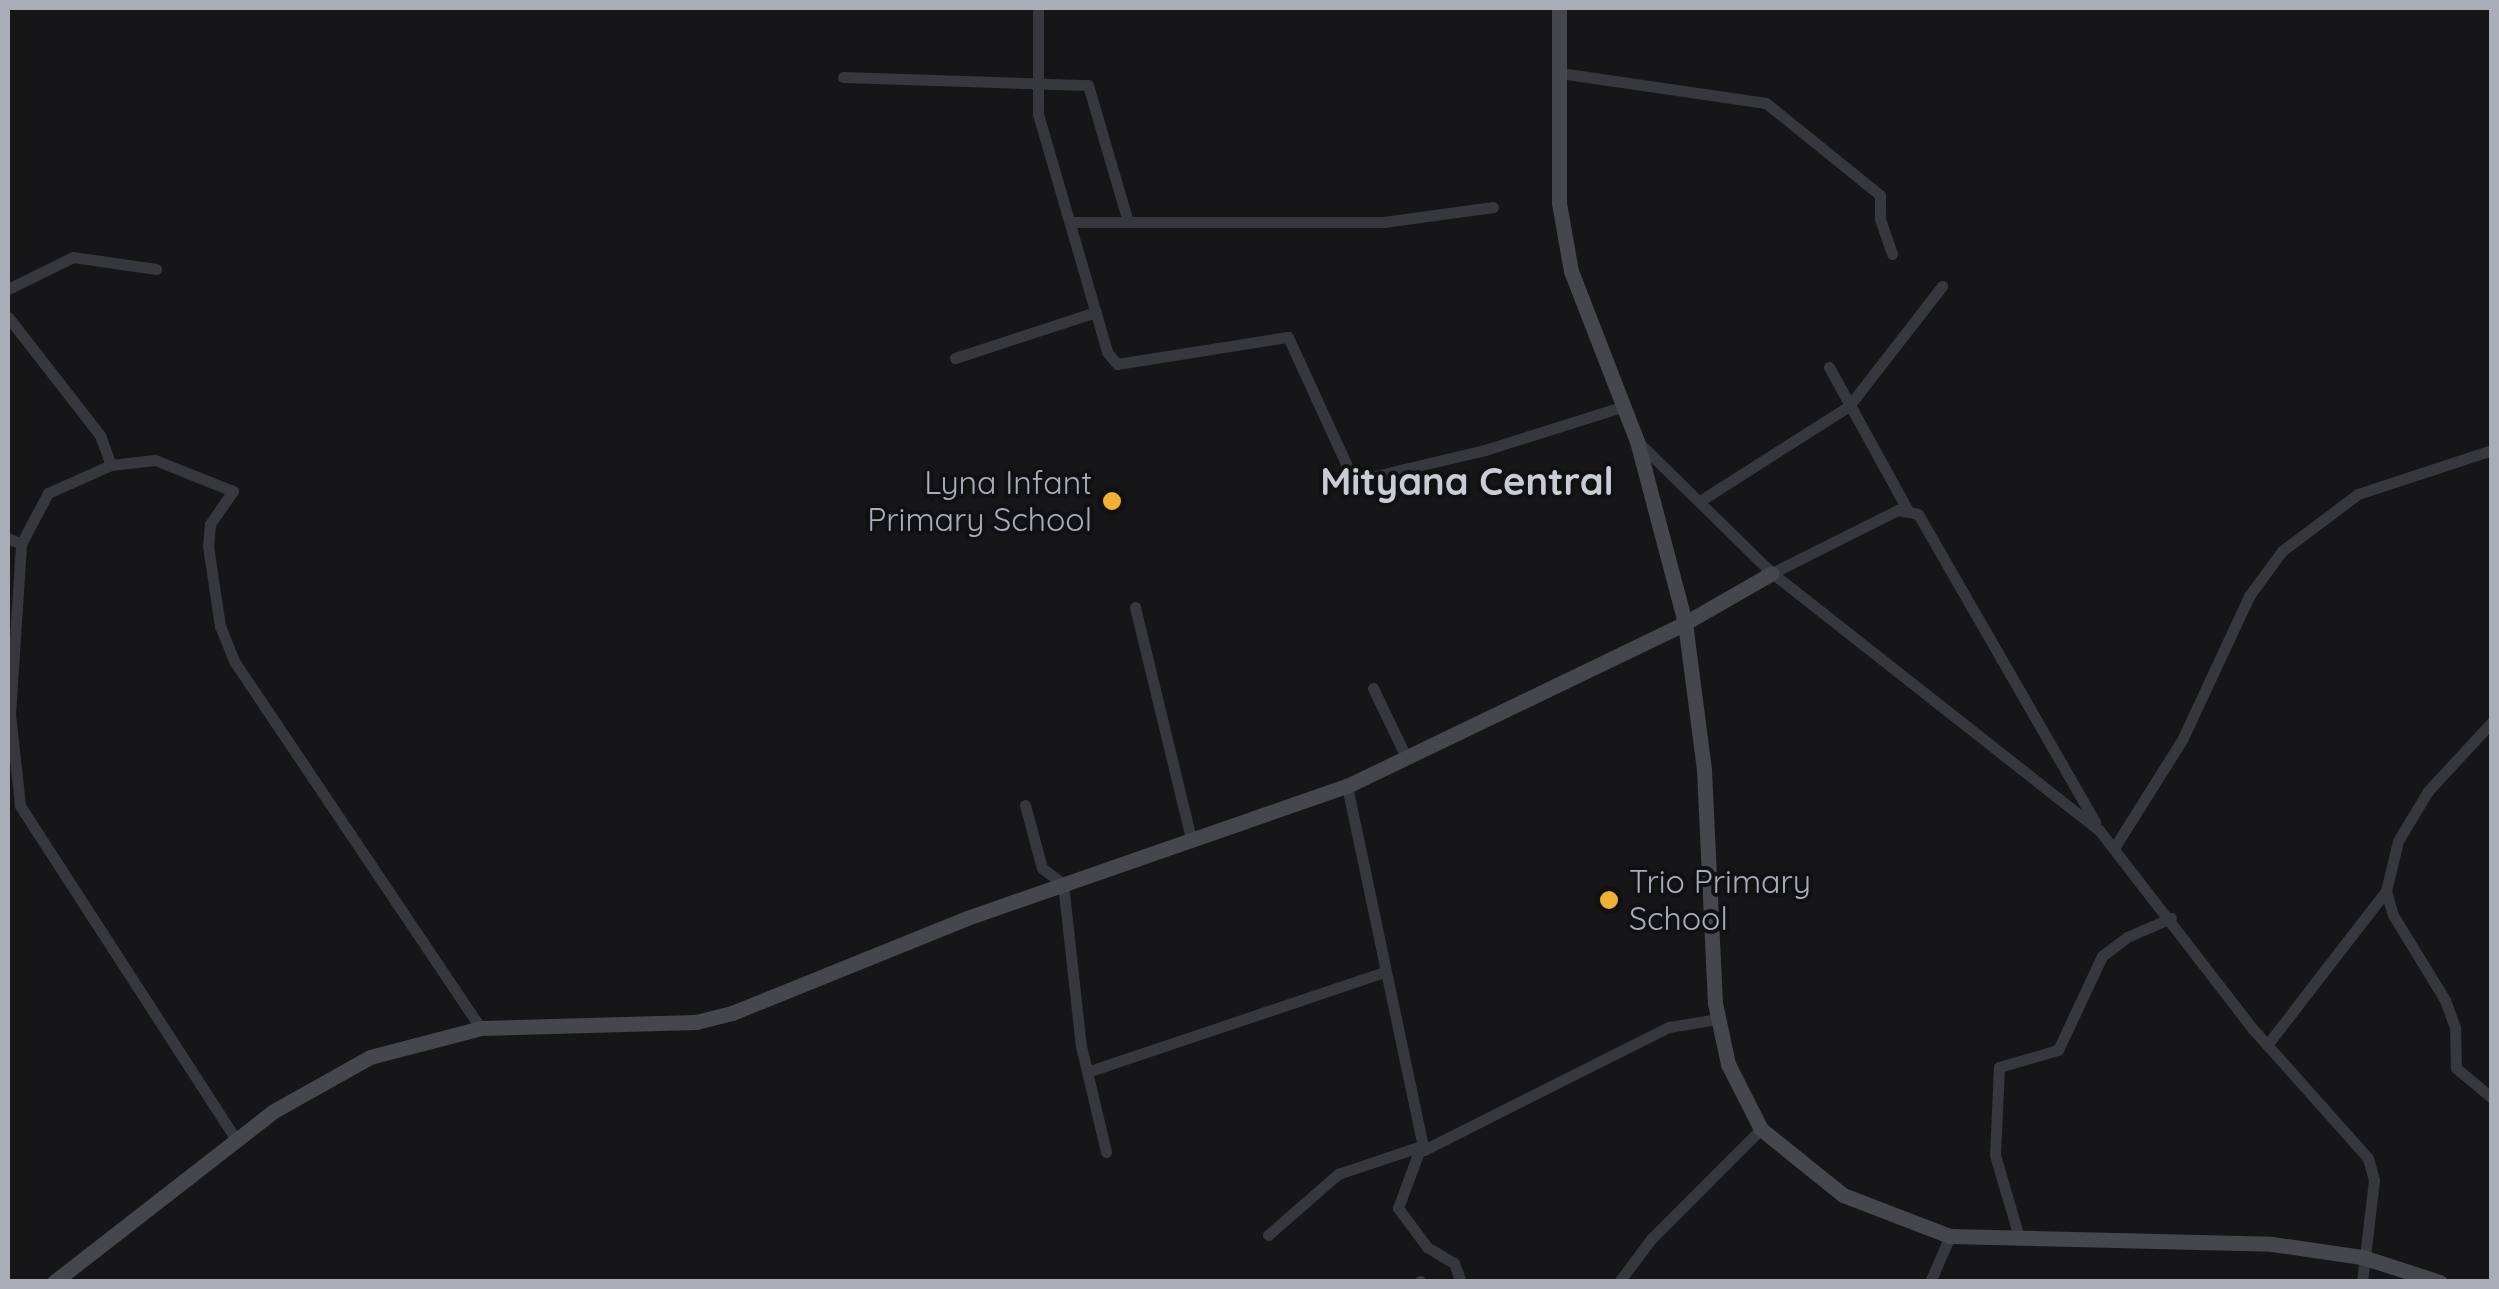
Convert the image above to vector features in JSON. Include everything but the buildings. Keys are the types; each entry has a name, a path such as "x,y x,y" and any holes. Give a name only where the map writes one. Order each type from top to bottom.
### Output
{"street":[{"path":"1038,8 1038,114 1096,312 1117,364 1288,337 1354,481 1485,450 1622,407"},
{"path":"1559,8 1559,203 1570,271 1637,441 1685,623 1704,770 1718,1020 1734,1079 1761,1129 1843,1195 1950,1236 2272,1244 2362,1257 2440,1282"},
{"path":"1560,73 1766,103 1880,195 1892,254"},
{"path":"843,78 1038,80 1091,88 1128,222"},
{"path":"1070,222 1384,222 1493,207"},
{"path":"8,289 73,257 156,269"},
{"path":"1702,500 1849,406 1942,286"},
{"path":"955,358 1096,312"},
{"path":"8,317 100,435 112,465"},
{"path":"1830,367 1907,509 1926,525 2099,830 2267,1046 2370,1163 2362,1282"},
{"path":"1637,441 1772,572 2099,830"},
{"path":"2114,848 2190,724 2249,596 2282,551 2358,494 2492,450"},
{"path":"237,1141 14,805 10,716 22,544 48,493 112,465 166,462 233,490 210,524 208,546 220,626 234,661 481,1028"},
{"path":"54,1282 237,1141 349,1066 481,1028 714,1018 1063,884 1347,786 1685,623 1772,572 1907,509"},
{"path":"8,538 22,544"},
{"path":"1135,607 1192,842"},
{"path":"1373,688 1406,758"},
{"path":"2267,1046 2386,891 2409,820 2492,722"},
{"path":"1347,786 1421,1146 1398,1208 1427,1246 1454,1263 1461,1282"},
{"path":"1026,805 1042,868 1063,884 1087,1072 1106,1152"},
{"path":"2386,891 2392,914 2445,1000 2455,1027 2457,1070 2492,1098"},
{"path":"2019,1237 1996,1155 2000,1067 2058,1050 2102,956 2127,936 2171,918"},
{"path":"1087,1072 1385,972"},
{"path":"1268,1234 1338,1174 1421,1146 1430,1150 1518,1098 1669,1027 1718,1020"},
{"path":"1619,1282 1651,1238 1761,1129"},
{"path":"1930,1282 1950,1236"}],"place":[{"name":"Lyna Infant Primary School","path":"1112,501"},
{"name":"Trio Primary School","path":"1609,900"}],"district":[{"name":"Mityana Central","path":"1467,482"}]}
